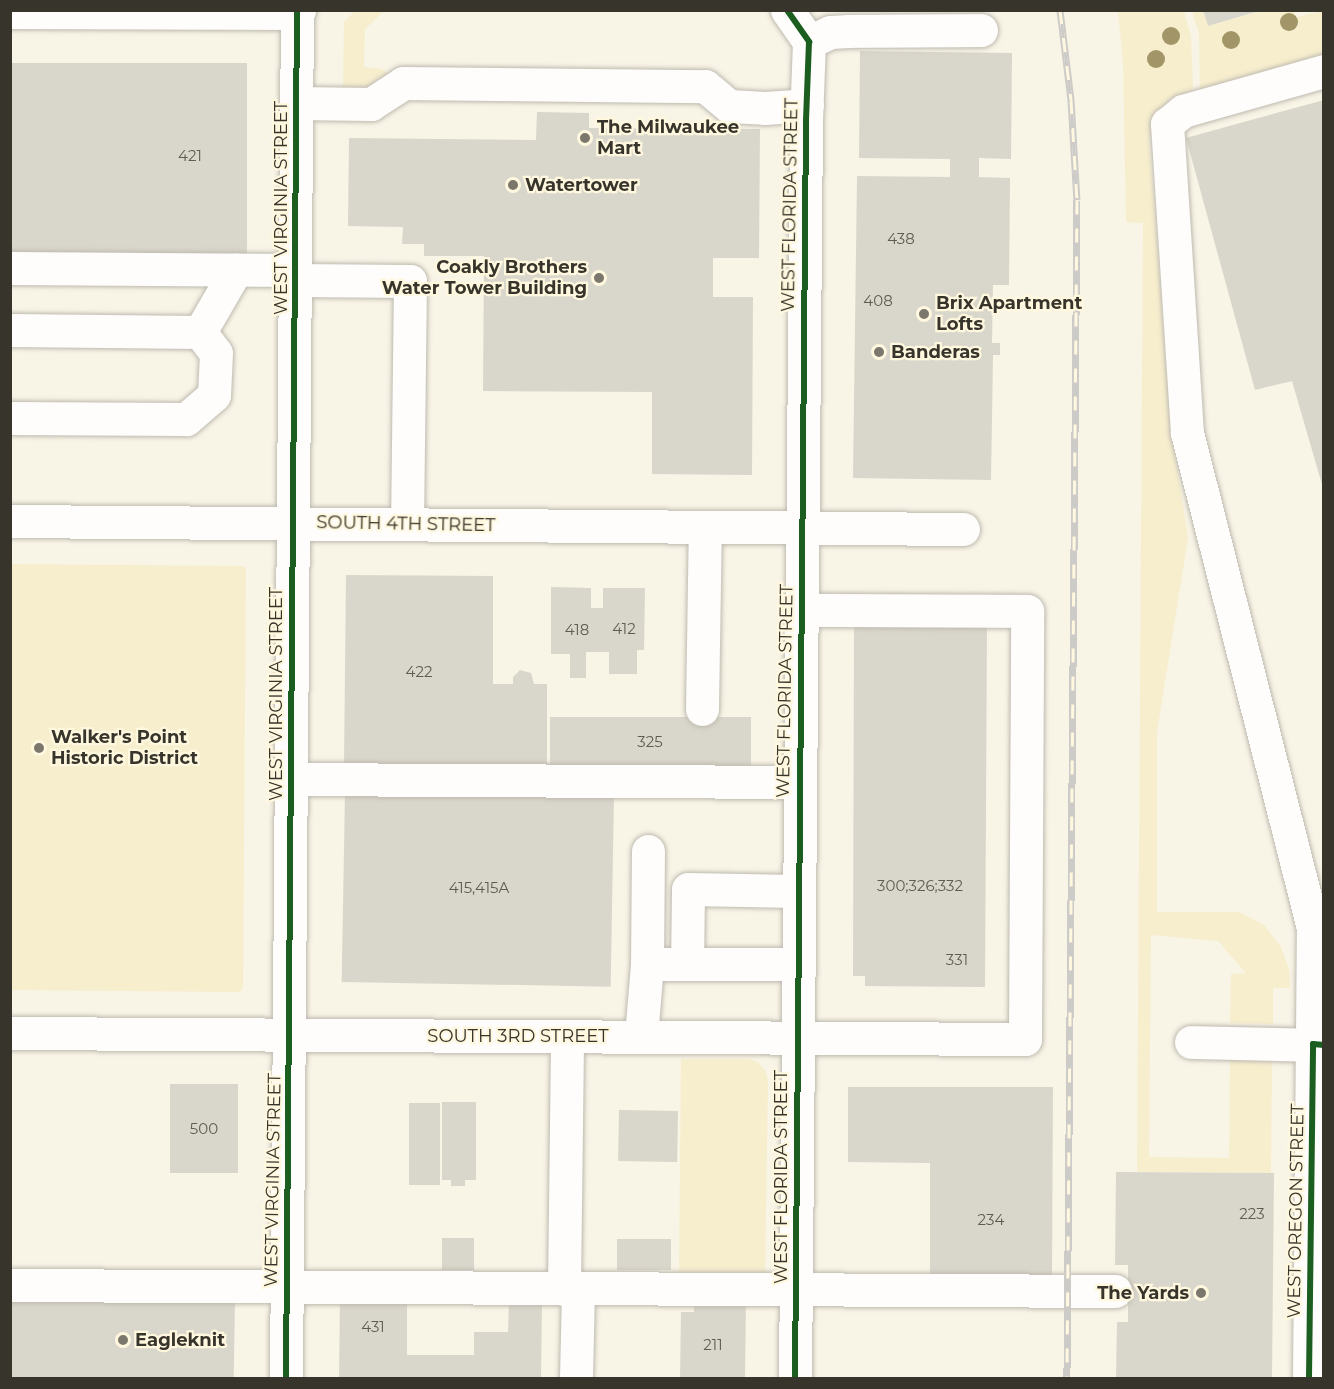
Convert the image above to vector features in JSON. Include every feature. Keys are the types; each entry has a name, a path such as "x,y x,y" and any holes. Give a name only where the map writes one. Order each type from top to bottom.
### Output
{"street":[{"path":"787,10 809,42 820,36 839,32 981,30"},
{"path":"10,12 298,11"},
{"name":"WEST VIRGINIA STREET","path":"286,1378 298,11"},
{"name":"WEST FLORIDA STREET","path":"795,1378 799,782 809,42"},
{"name":"WEST OREGON STREET","path":"1309,1378 1317,1292 1318,1044 1313,928 1187,433 1167,124 1183,111 1323,71"},
{"path":"296,103 371,104 403,83 705,86 729,106 765,108 807,105"},
{"path":"10,268 236,270 410,281 407,524"},
{"path":"200,332 236,270"},
{"path":"10,330 200,332"},
{"path":"10,417 186,419 214,395 216,353 200,332"},
{"name":"SOUTH 4TH STREET","path":"10,521 963,529"},
{"path":"702,709 705,528"},
{"name":"SOUTH 3RD STREET","path":"10,1033 1025,1039 1027,611 802,610"},
{"path":"291,779 799,782"},
{"path":"641,1036 647,964 648,851"},
{"path":"687,964 688,889 798,891"},
{"path":"647,964 798,964"},
{"path":"567,1036 571,1289 576,1378"},
{"path":"1191,1042 1318,1044"},
{"path":"10,1285 1115,1291"}],"shaded area":[{"path":"355,11 384,11 365,29 364,67 382,69 387,73 370,86 343,88 344,22"},
{"path":"1118,11 1184,11 1191,36 1193,87 1191,92 1170,99 1156,113 1149,139 1172,435 1188,538 1157,732 1157,912 1239,912 1264,925 1281,947 1289,969 1290,988 1273,988 1273,1024 1230,1023 1231,974 1246,973 1218,941 1151,935 1149,1157 1229,1158 1230,1060 1272,1061 1271,1173 1137,1172 1143,223 1126,222 1123,63"},
{"path":"1192,11 1203,11 1208,26 1261,11 1294,11 1296,17 1323,11 1323,55 1200,90 1199,34"},
{"path":"11,564 243,566 246,569 243,988 239,992 11,990"},
{"path":"681,1059 749,1059 758,1062 766,1072 768,1081 765,1277 679,1277"}],"building":[{"path":"1203,10 1259,10 1259,11 1208,26"},
{"name":"Brix Apartment Lofts","path":"860,51 1012,53 1011,159 979,158 979,177 1010,178 1009,285 993,285 992,343 1000,343 1000,355 993,355 991,480 853,478 857,176 950,177 950,159 859,158"},
{"path":"10,63 247,63 247,256 10,256"},
{"path":"1324,100 1323,488 1292,381 1255,390 1186,138"},
{"name":"Coakly Brothers Water Tower Building","path":"537,112 589,113 589,128 760,129 759,258 713,258 713,297 753,297 752,475 652,474 652,392 483,391 484,256 424,256 424,244 402,244 403,227 348,226 349,138 536,140"},
{"path":"346,575 493,576 493,684 513,684 513,677 520,670 531,673 534,684 547,684 547,766 344,764"},
{"path":"551,587 591,588 591,608 603,608 603,588 645,588 644,650 637,650 637,674 609,674 609,652 586,652 586,678 570,678 570,654 551,654"},
{"path":"854,623 987,624 985,987 865,986 865,976 853,976"},
{"path":"550,717 751,717 751,767 550,767"},
{"path":"345,792 614,797 611,987 342,982"},
{"path":"170,1084 238,1084 238,1173 170,1173"},
{"path":"848,1087 1053,1087 1052,1277 930,1277 930,1163 848,1162"},
{"path":"442,1102 476,1102 476,1180 465,1180 465,1186 451,1186 451,1180 442,1180"},
{"path":"409,1103 440,1103 440,1185 409,1185"},
{"path":"619,1110 678,1111 677,1162 618,1161"},
{"name":"The Yards","path":"1116,1172 1274,1173 1272,1378 1116,1378 1117,1322 1128,1322 1128,1265 1115,1265"},
{"path":"442,1238 474,1238 474,1270 442,1270"},
{"path":"617,1239 671,1239 671,1270 617,1270"},
{"name":"Eagleknit","path":"10,1299 235,1303 234,1378 10,1378"},
{"path":"340,1299 407,1299 407,1355 474,1355 474,1332 508,1332 509,1301 542,1301 541,1378 339,1378"},
{"path":"694,1300 746,1300 745,1378 680,1378 681,1312 694,1312"}],"railway":[{"path":"1060,10 1071,100 1077,200 1067,1378"}],"cycle path":[{"path":"286,1378 297,10"},
{"path":"787,10 809,42 806,120 795,1378"},
{"path":"1309,1378 1313,1044 1324,1045"}],"place":[{"name":"The Milwaukee Mart","path":"585,138"},
{"name":"Watertower","path":"513,185"},
{"name":"Coakly Brothers Water Tower Building","path":"599,278"},
{"name":"Brix Apartment Lofts","path":"924,314"},
{"name":"Banderas","path":"879,352"},
{"name":"Walker's Point Historic District","path":"39,748"},
{"name":"The Yards","path":"1201,1293"},
{"name":"Eagleknit","path":"123,1340"}]}
